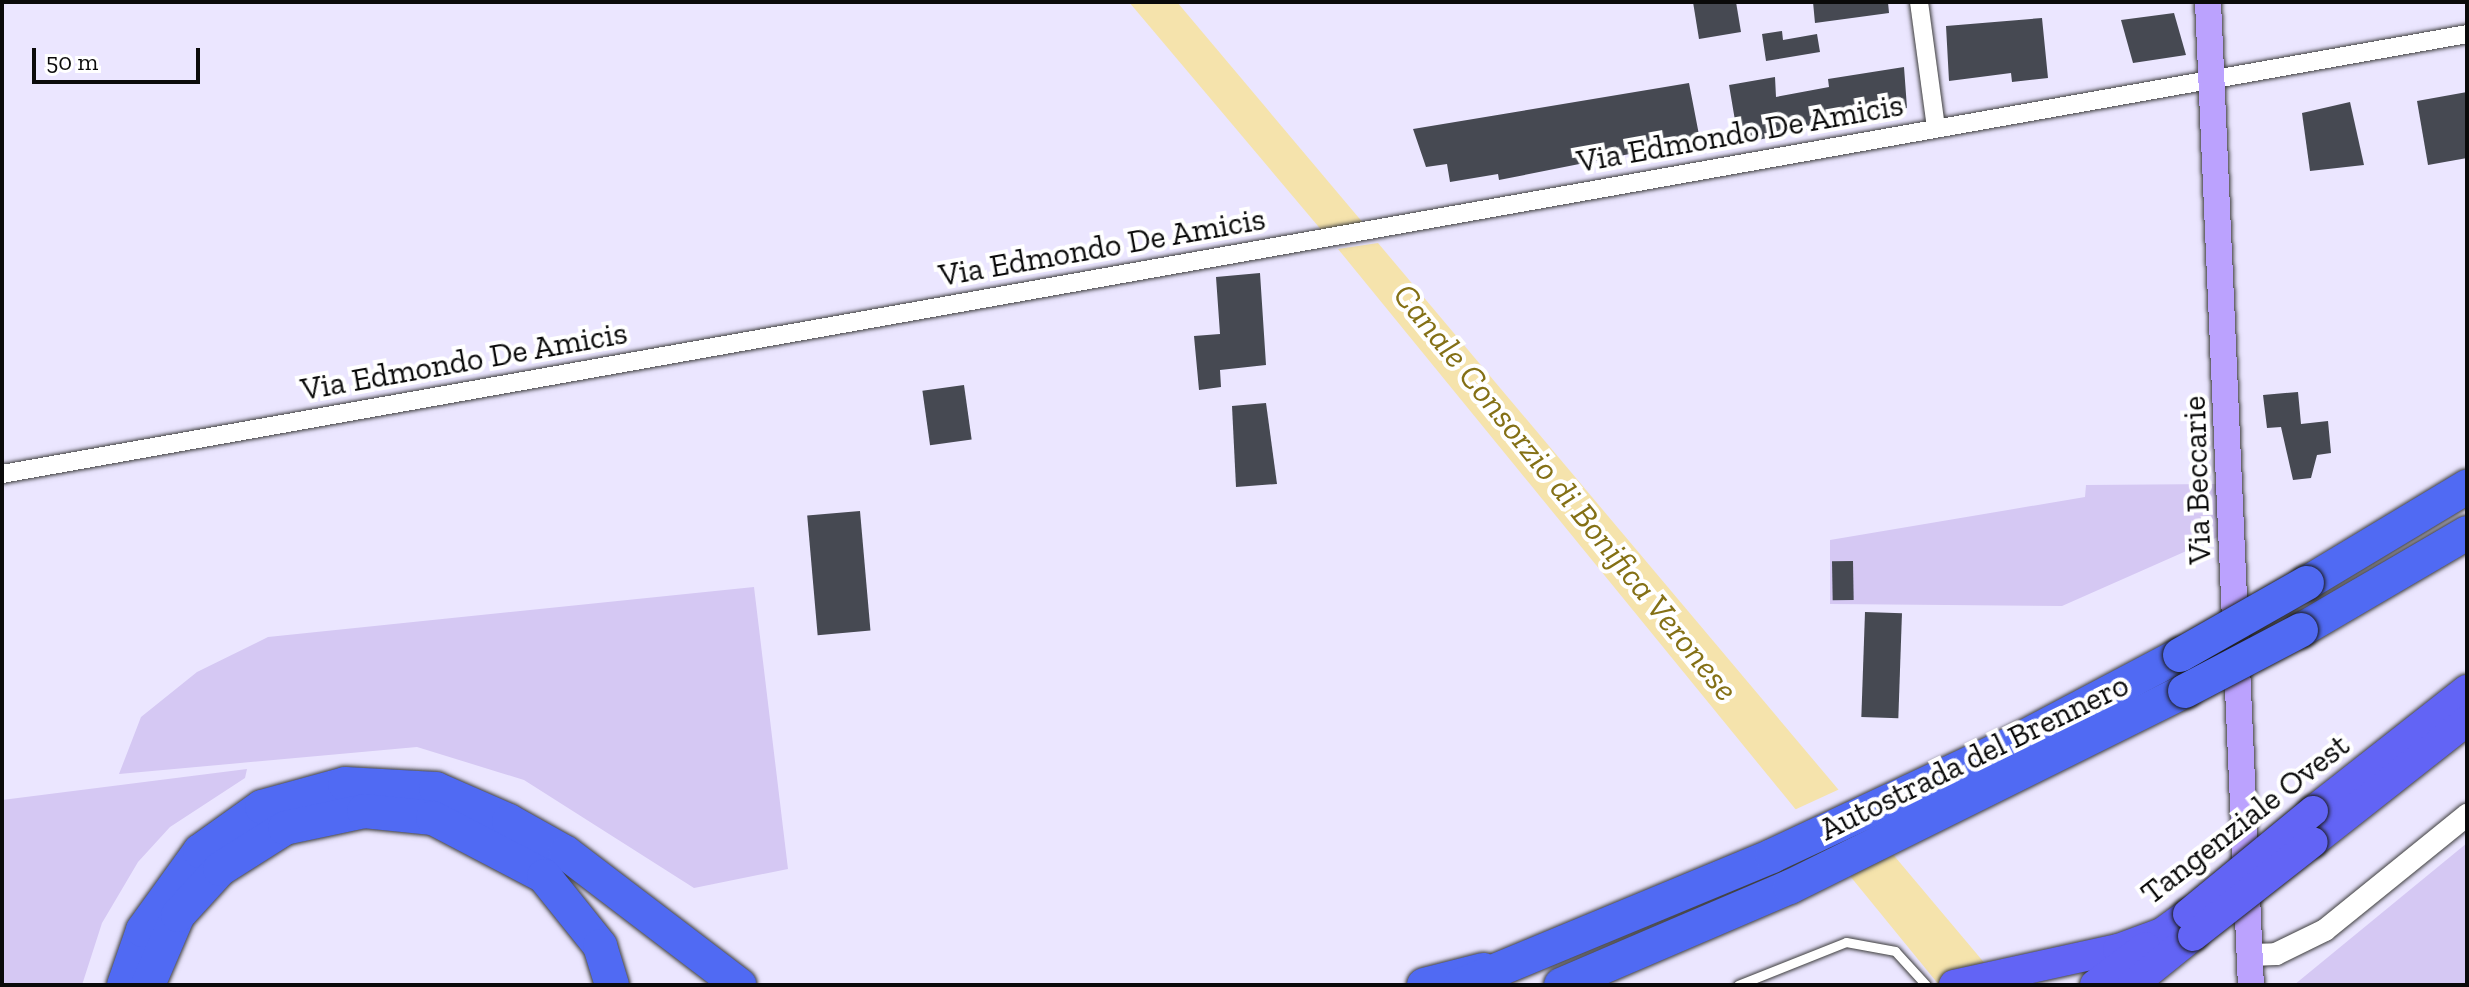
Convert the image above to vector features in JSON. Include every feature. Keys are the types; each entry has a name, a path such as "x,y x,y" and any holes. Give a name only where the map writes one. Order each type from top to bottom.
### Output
{"highway":[{"name":"Autostrada del Brennero","path":"1461,985 1545,953 1772,856 1893,798 2180,655 2467,487"},
{"name":"Autostrada del Brennero","path":"1561,985 1790,887 1909,830 2301,630 2467,533"},
{"name":"Tangenziale Ovest","path":"2132,985 2313,811 2467,690"},
{"name":"Tangenziale Ovest","path":"1954,985 2038,968 2191,925 2313,842 2467,721"},
{"path":"124,985 143,930 200,851 262,807 345,784 436,789 509,821 566,853 739,985"},
{"path":"148,985 178,915 220,869 285,828 364,811 433,818 544,876 600,946 612,985"},
{"path":"2095,985 2162,933"},
{"path":"1424,985 1545,953"}],"main road":[{"name":"Via Beccarie","path":"2208,2 2251,985"}],"street":[{"path":"1919,2 1936,128"},
{"name":"Via Edmondo De Amicis","path":"2,474 2467,34"},
{"path":"2251,955 2276,954 2325,930 2467,815"}],"lane":[{"path":"1738,985 1846,942 1895,951 1926,985"}],"shaded area":[{"path":"2216,484 2218,537 2062,606 1830,604 1830,540 2085,497 2086,485"},
{"path":"754,587 788,869 694,888 524,780 417,747 119,774 141,717 197,672 268,637"},
{"path":"247,769 245,778 170,827 138,862 102,923 82,985 2,985 2,800"},
{"path":"2467,843 2467,985 2294,985"}],"water":[{"path":"1129,2 1177,2 1364,224 1323,232"},
{"name":"Canale Consorzio di Bonifica Veronese","path":"1378,243 2003,985 1939,985 1338,249"}],"pier":[{"path":"1842,788 1895,851 1844,875 1792,811"}],"building":[{"path":"1693,2 1736,2 1741,32 1699,39"},
{"path":"1813,2 1888,2 1889,13 1815,23"},
{"path":"2174,13 2186,55 2133,63 2121,20"},
{"path":"2042,18 2048,78 2012,82 2011,73 1949,81 1946,26"},
{"path":"1782,31 1783,40 1817,34 1820,52 1766,61 1762,34"},
{"path":"1904,67 1907,108 1739,144 1729,85 1775,77 1776,97 1829,87 1828,79"},
{"path":"1689,83 1700,140 1499,180 1498,174 1450,182 1447,164 1426,167 1413,129"},
{"path":"2467,92 2467,158 2428,165 2417,101"},
{"path":"2350,102 2364,165 2310,171 2302,113"},
{"path":"1260,273 1266,365 1220,370 1221,387 1199,390 1194,336 1220,334 1216,277"},
{"path":"964,385 972,439 930,445 922,391"},
{"path":"2298,392 2301,424 2328,421 2331,453 2317,455 2311,478 2293,480 2281,427 2267,428 2263,395"},
{"path":"1266,403 1277,484 1236,487 1232,406"},
{"path":"860,511 870,631 818,635 807,516"},
{"path":"1832,561 1853,561 1854,600 1833,600"},
{"path":"1865,612 1902,613 1898,718 1861,717"}]}
